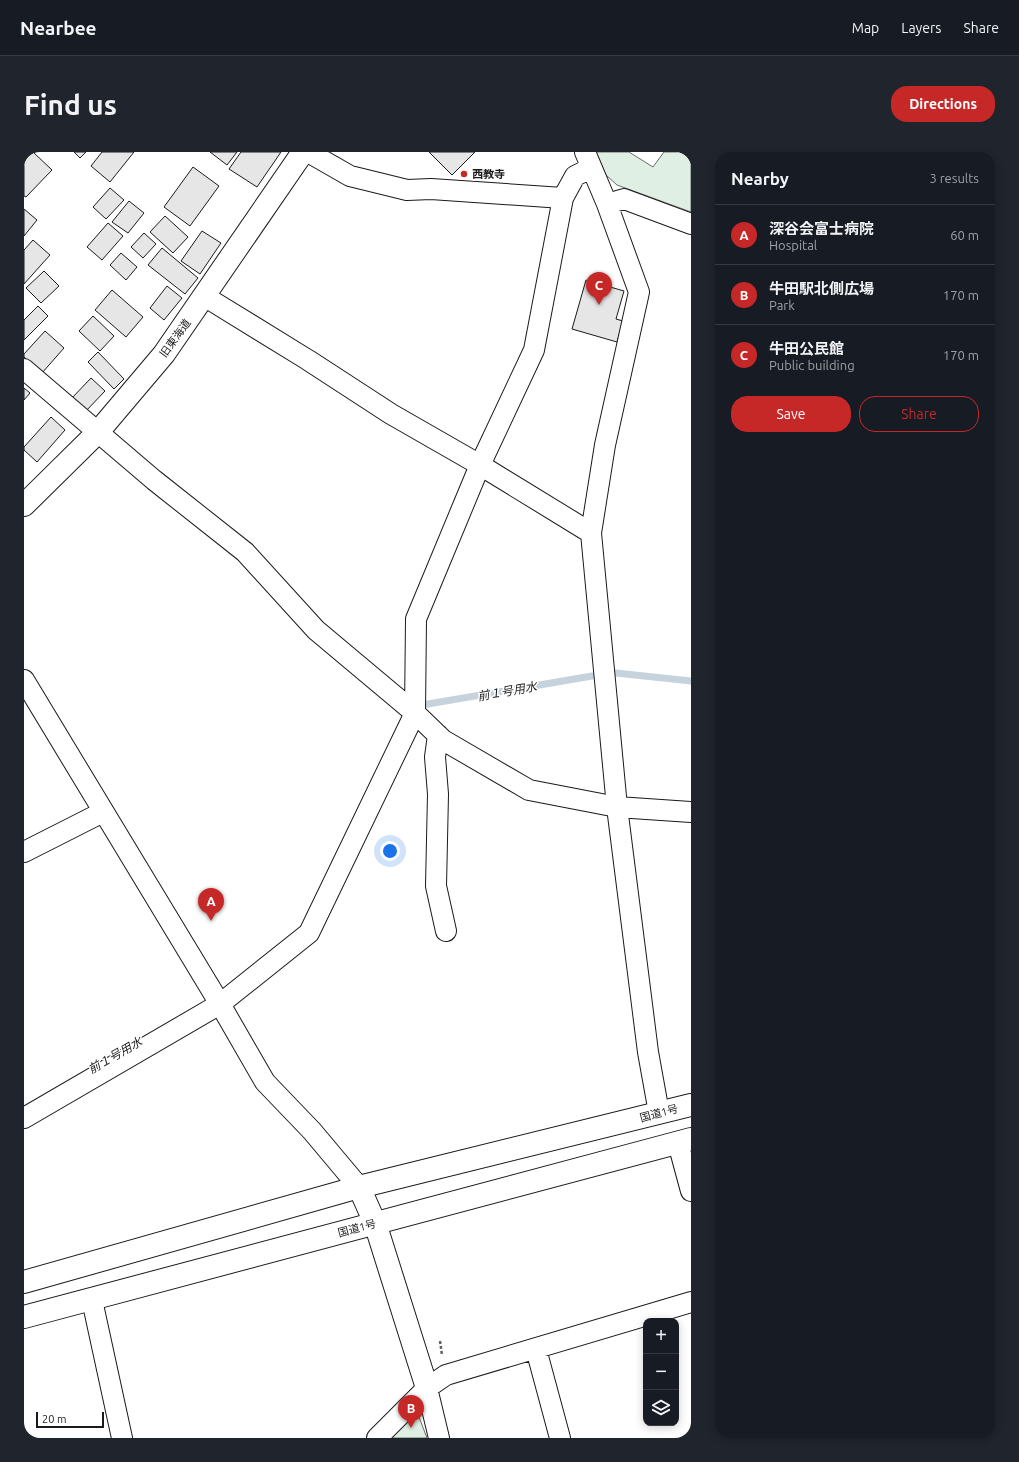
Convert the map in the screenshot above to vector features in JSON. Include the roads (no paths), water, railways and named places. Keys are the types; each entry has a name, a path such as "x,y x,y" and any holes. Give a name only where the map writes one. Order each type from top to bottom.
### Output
{"main road":[{"name":"旧東海道","path":"24,505 98,432 164,354 303,152"},
{"name":"国道1号","path":"24,1282 359,1188 691,1105"},
{"name":"国道1号","path":"24,1318 684,1141"},
{"path":"359,1188 375,1223 427,1388"}],"street":[{"path":"308,152 350,176 407,190 431,189 563,198"},
{"path":"24,1118 220,1004 309,933 414,713 416,619 480,465 534,350 563,198 575,176 588,160 607,204 639,292 605,445 591,532 601,656 617,807 648,1052 659,1114"},
{"path":"607,204 624,199 691,224"},
{"path":"204,296 308,360 391,414 480,465 591,532"},
{"path":"24,369 59,401 154,480 245,552 316,630 444,740 528,790 617,807 691,812"},
{"path":"24,680 220,1004 265,1082 312,1131 359,1188"},
{"path":"438,735 435,757 438,794 436,886 446,931"},
{"path":"24,852 103,812"},
{"path":"684,1141 691,1190"},
{"path":"92,1300 122,1438"},
{"path":"377,1438 427,1388 446,1375 691,1302"},
{"path":"536,1349 560,1438"},
{"path":"427,1388 440,1438"}],"waterway":[{"name":"前１号用水","path":"616,673 691,681"},
{"name":"前１号用水","path":"422,705 592,676"}],"place":[{"name":"西教寺","path":"464,174"},
{"name":"牛田公民館","path":"599,305"},
{"name":"深谷会富士病院","path":"211,921"},
{"name":"牛田駅北側広場","path":"411,1428"}]}
